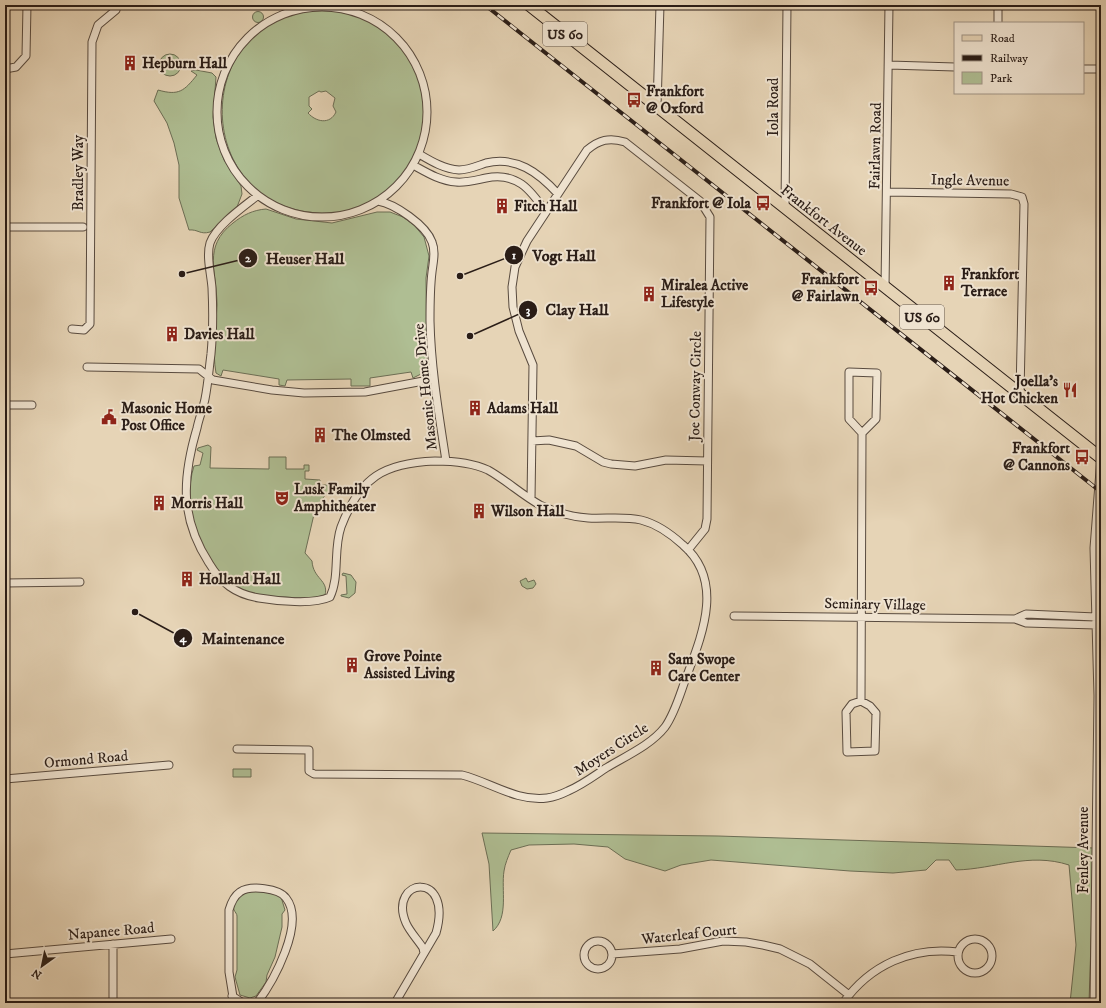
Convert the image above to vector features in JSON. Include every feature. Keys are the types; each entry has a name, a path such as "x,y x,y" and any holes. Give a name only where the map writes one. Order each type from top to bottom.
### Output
{"main road":[{"name":"Frankfort Avenue","path":"528,5 1101,458"}],"street":[{"path":"5,68 13,68 24,61 27,51 27,5"},
{"path":"657,107 660,5"},
{"name":"Iola Road","path":"785,208 787,5"},
{"name":"Fairlawn Road","path":"885,287 890,5"},
{"path":"998,5 998,22"},
{"path":"317,6 329,6 355,12 370,18 386,26 398,38 409,51 424,82 427,99 427,116 425,133 419,154 413,165 395,187 378,201 353,212 340,216 321,218 301,216 282,210 257,196 236,172 227,156 220,137 218,101 225,72 235,54 256,30 292,10 317,6"},
{"name":"Bradley Way","path":"72,329 84,330 90,324 92,42 98,25 116,10"},
{"path":"889,64 954,67"},
{"path":"1084,68 1101,69"},
{"name":"Joe Conway Circle","path":"531,499 533,365 516,324 512,286 515,267 520,254 587,150 594,144 606,139 616,139 625,142 700,201 710,217 705,528 688,550"},
{"path":"419,154 437,164 460,170 499,161 521,165 535,172 558,194"},
{"path":"413,165 445,180 456,182 502,176 512,178 528,189 546,212"},
{"name":"Ingle Avenue","path":"887,192 1011,194 1022,197 1024,204 1020,394"},
{"name":"Masonic Home Drive","path":"257,196 222,225 210,243 212,329 211,352 205,398 189,460 186,488 187,514 195,541 215,573 226,585 246,596 264,599 321,601 330,597 333,590 337,542 342,525 361,490 371,479 393,467 411,463 446,461 434,379 430,322 434,259 433,243 421,225 401,212 378,201"},
{"path":"5,227 83,226"},
{"path":"87,367 199,369 213,380 241,386 304,393 365,392 434,379"},
{"path":"861,701 862,433 849,419 849,372 877,373 876,419 862,433"},
{"path":"5,404 32,405"},
{"path":"532,441 549,440 576,446 603,462 611,464 635,466 666,460 707,461"},
{"name":"Fenley Avenue","path":"1094,1003 1098,704 1094,548 1101,458"},
{"name":"Moyers Circle","path":"237,749 309,750 309,770 314,774 462,775 478,779 513,794 530,798 548,797 567,792 648,742 666,725 674,711 706,622 707,605 703,574 694,556 665,530 641,520 587,518 569,515 549,508 531,499 488,470 477,466 446,461"},
{"path":"5,583 80,582"},
{"name":"Seminary Village","path":"1015,619 1026,614 1096,617"},
{"name":"Seminary Village","path":"734,616 1015,619 1026,623 1096,624"},
{"path":"861,701 870,706 876,713 875,751 847,752 846,712 852,704 861,701"},
{"name":"Ormond Road","path":"5,779 169,765"},
{"path":"395,1003 436,933 439,922 439,909 436,897 431,891 422,886 415,887 408,893 405,900 404,915 406,923 423,948 424,953"},
{"path":"243,1003 233,999 229,972 229,910 232,902 241,891 248,889 273,889 280,892 287,898 291,908 291,921 286,951 281,964 268,988 257,1003"},
{"name":"Napanee Road","path":"5,954 171,939"},
{"path":"979,939 990,947 992,960 990,966 985,971 972,973 960,966 958,952 966,941 979,939"},
{"path":"597,940 607,944 612,954 608,964 598,969 588,965 583,955 587,945 597,940"},
{"name":"Waterleaf Court","path":"612,954 680,949 723,941 763,944 780,949 810,964 849,995"},
{"path":"113,944 113,1003"},
{"path":"843,1003 866,978 895,960 927,951 958,952"}],"green space":[{"path":"325,10 371,22 402,47 419,81 424,118 415,154 395,185 362,206 319,213 276,203 246,179 228,146 222,110 229,73 248,41 280,19","holes":["319,91 326,91 335,98 333,106 336,112 330,119 323,121 311,116 308,113 312,109 309,106 309,97"]},
{"path":"258,11 262,13 264,17 262,21 258,23 254,21 252,17 254,13"},
{"path":"166,54 174,54 181,61 181,69 174,76 166,76 159,69 159,61"},
{"path":"196,70 212,73 216,77 213,117 216,138 224,160 241,186 242,194 237,207 210,232 207,233 189,230 179,198 179,165 174,143 167,123 154,101 158,90 165,92 180,91 197,75 191,71"},
{"path":"266,209 296,219 332,223 377,212 390,212 403,217 414,225 424,237 429,256 426,278 427,363 421,374 413,378 411,372 370,378 370,386 351,386 351,379 287,380 285,386 279,385 279,379 223,370 221,376 216,373 214,348 217,305 213,261 217,241 223,232 248,213"},
{"path":"208,445 211,447 210,468 269,469 269,457 286,457 286,469 304,469 304,465 309,465 309,471 305,471 305,479 320,480 320,485 328,485 328,482 331,482 329,490 322,500 320,507 315,510 305,553 312,561 315,572 325,586 325,595 300,598 255,594 238,587 213,565 197,534 192,516 190,499 194,466 200,465 203,453 197,450 198,448"},
{"path":"343,573 351,575 356,582 355,593 349,598 341,596 347,594 346,576 342,575"},
{"path":"526,578 528,582 534,580 536,584 533,588 527,589 522,586 520,581"},
{"path":"233,769 251,769 251,777 233,777"},
{"path":"482,833 718,836 1094,848 1089,1003 1070,1003 1076,945 1069,865 1054,861 1040,860 1012,862 956,870 949,860 936,860 926,870 893,873 711,860 681,865 665,871 625,859 608,847 574,844 529,845 511,850 506,863 503,878 503,911 498,925 493,931 489,864"},
{"path":"249,891 270,891 281,897 285,910 282,914 282,927 275,957 267,975 266,982 256,996 250,998 240,995 235,977 237,970 237,916 234,910 234,904 238,898"}],"railway":[{"path":"485,5 1101,492"}],"place":[{"name":"Hepburn Hall","path":"130,63"},
{"name":"Frankfort @ Oxford","path":"634,100"},
{"name":"Frankfort @ Iola","path":"763,203"},
{"name":"Fitch Hall","path":"502,206"},
{"name":"Heuser Hall","path":"182,274"},
{"name":"Vogt Hall","path":"460,276"},
{"name":"Frankfort Terrace","path":"949,283"},
{"name":"Frankfort @ Fairlawn","path":"871,288"},
{"name":"Miralea Active Lifestyle","path":"649,294"},
{"name":"Davies Hall","path":"172,334"},
{"name":"Clay Hall","path":"470,336"},
{"name":"Joella's Hot Chicken","path":"1070,390"},
{"name":"Adams Hall","path":"475,408"},
{"name":"Masonic Home Post Office","path":"109,417"},
{"name":"The Olmsted","path":"320,435"},
{"name":"Frankfort @ Cannons","path":"1082,457"},
{"name":"Lusk Family Amphitheater","path":"282,498"},
{"name":"Morris Hall","path":"159,503"},
{"name":"Wilson Hall","path":"479,511"},
{"name":"Holland Hall","path":"187,579"},
{"name":"Maintenance","path":"135,612"},
{"name":"Grove Pointe Assisted Living","path":"352,665"},
{"name":"Sam Swope Care Center","path":"656,668"}]}
